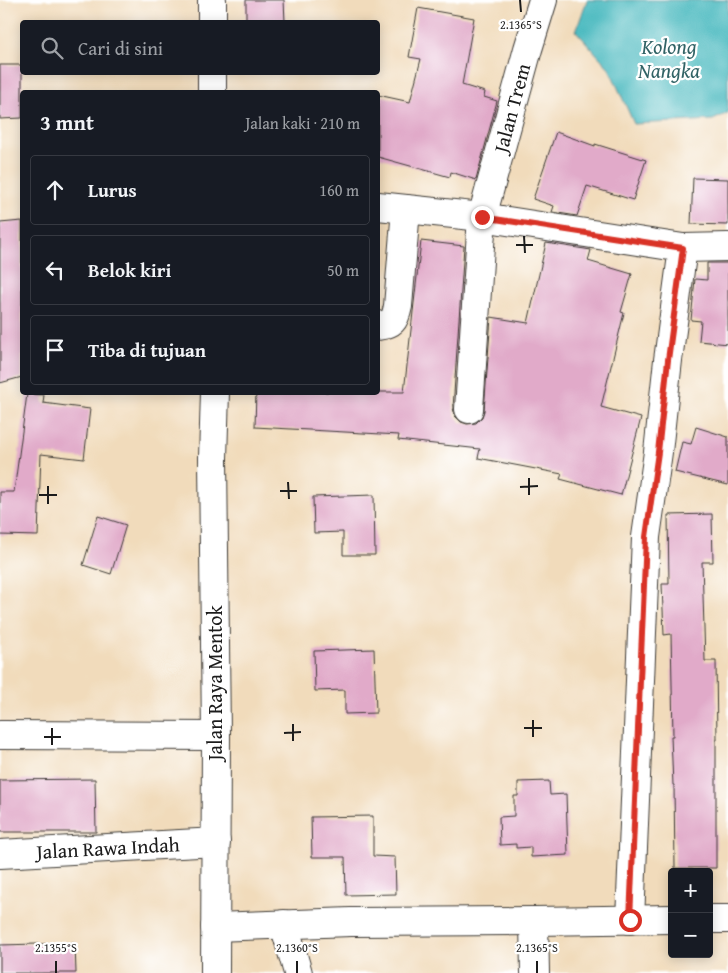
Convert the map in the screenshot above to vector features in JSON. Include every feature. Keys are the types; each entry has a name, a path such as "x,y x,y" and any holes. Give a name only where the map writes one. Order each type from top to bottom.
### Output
{"main road":[{"path":"212,0 212,20"},
{"name":"Jalan Trem","path":"469,409 482,217 543,0"},
{"path":"212,75 212,90"},
{"path":"380,206 482,217 683,248 728,247"},
{"path":"380,326 388,324 396,317 406,209"},
{"path":"630,920 646,537 683,248"},
{"name":"Jalan Raya Mentok","path":"215,395 213,458 216,736 215,973"},
{"path":"0,735 216,736"},
{"name":"Jalan Rawa Indah","path":"0,854 216,842"},
{"path":"713,919 728,919"},
{"path":"215,927 351,922 668,920"},
{"path":"534,921 535,973"},
{"path":"284,924 298,973"}],"water":[{"name":"Kolong Nangka","path":"587,0 728,0 728,113 713,120 634,124 609,68 576,31"}],"building":[{"path":"246,0 284,0 285,20 246,20"},
{"path":"418,8 474,18 462,85 485,92 484,97 497,101 476,180 451,172 450,177 380,158 380,95 410,102 421,59 409,57"},
{"path":"0,65 20,65 22,90 20,90 20,118 0,119"},
{"path":"556,132 595,146 595,144 646,160 633,200 587,186 577,216 552,212 554,206 533,199"},
{"path":"693,178 728,179 728,225 691,224"},
{"path":"20,221 20,378 0,383 0,223"},
{"path":"421,241 464,246 453,408 455,416 461,422 467,424 476,423 482,417 484,411 491,317 528,323 546,243 591,250 588,261 632,274 621,312 624,313 601,407 641,418 621,495 560,479 562,474 478,458 480,449 398,440 399,435 255,427 256,395 380,395 380,392 404,392"},
{"path":"707,263 728,263 728,344 699,341 701,321 691,320 695,279 707,280"},
{"path":"27,395 44,395 43,403 90,409 84,459 41,454 38,536 0,535 0,492 14,492"},
{"path":"696,427 728,437 728,485 675,472 682,442 691,444"},
{"path":"374,495 375,555 343,555 343,532 314,533 313,497"},
{"path":"712,514 713,562 702,562 705,661 716,661 716,868 675,868 674,785 671,736 673,736 671,634 664,635 662,584 669,584 668,515"},
{"path":"98,516 126,525 111,574 83,565"},
{"path":"374,649 376,713 345,714 345,690 315,691 314,651"},
{"path":"95,779 96,832 0,832 0,780"},
{"path":"549,781 550,795 566,794 568,855 531,857 531,847 516,848 516,844 500,845 499,817 514,816 514,796 518,796 518,782"},
{"path":"373,816 373,856 395,857 396,894 346,895 345,857 312,857 311,817"},
{"path":"75,943 76,973 0,973 0,945"}],"route":[{"path":"482,217 683,248 646,537 630,920"}]}
